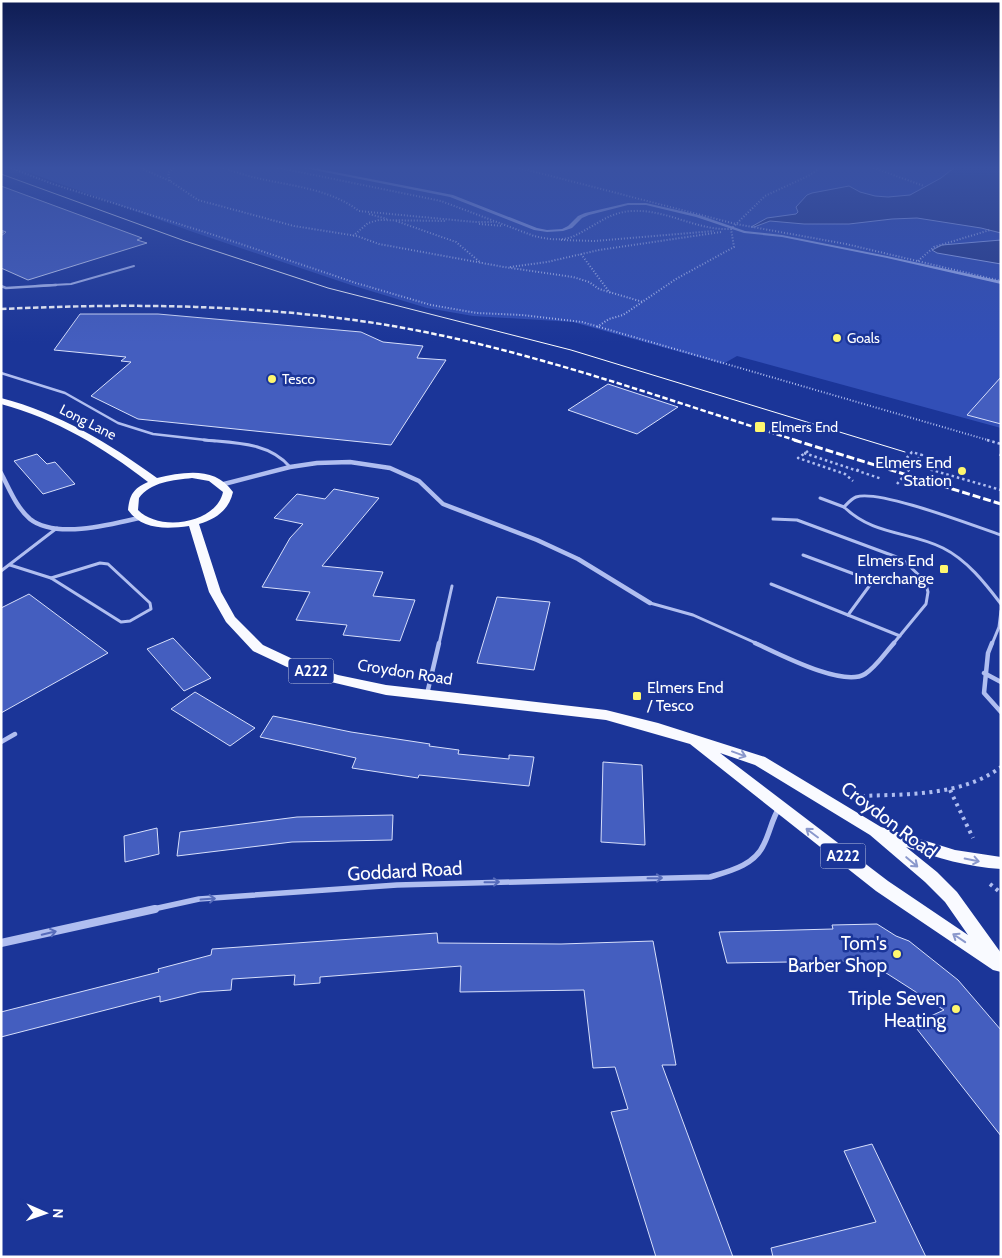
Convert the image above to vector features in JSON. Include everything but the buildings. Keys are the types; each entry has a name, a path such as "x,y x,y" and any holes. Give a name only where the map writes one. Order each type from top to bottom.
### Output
{"main road":[{"name":"Long Lane","path":"1,401 51,418 88,436 117,453 155,482"},
{"path":"206,476 224,484 228,492 225,504 216,512 193,522 163,525 139,518 133,510 134,498 155,482 170,477 206,476"},
{"name":"Croydon Road","path":"193,522 215,592 230,619 258,648 292,664 336,680 427,696 606,715 658,728 760,761 875,831 931,877 951,897 1000,965"},
{"name":"Croydon Road","path":"693,739 779,808 882,886 1000,965"},
{"path":"875,831 952,856 1001,863"}],"street":[{"path":"224,484 290,467 317,463 350,462 390,468 419,482 443,504 536,540 578,559 650,603"},
{"path":"1,473 21,509 36,523 57,528 104,526 139,518"},
{"name":"Goddard Road","path":"1,943 199,899 396,885 710,877 730,872 752,859 763,847 771,820 779,808"}],"lane":[{"path":"1,286 6,288 71,284 134,266"},
{"path":"1,373 65,393 118,423 127,426 153,434 258,446 281,456 290,467"},
{"path":"844,507 856,497 868,496 899,502 1001,535"},
{"path":"820,498 844,507 852,517 870,526 941,548 960,559 979,577 1001,604"},
{"path":"650,603 693,615 806,666 833,675 851,678 864,675 926,604 928,592 925,581 902,559 797,520 773,519"},
{"path":"1,571 57,528"},
{"path":"803,555 873,581 848,615"},
{"path":"10,565 51,578 121,622 130,621 151,609 150,604 108,564 100,563 51,578"},
{"path":"771,584 900,636"},
{"path":"427,696 452,586"},
{"path":"1001,611 998,627 988,653 984,674 984,694 1001,712"},
{"path":"984,674 1001,682"},
{"path":"1,742 15,734"}],"path":[{"path":"185,226 356,283 432,305 477,313 554,318 597,327 1001,444"},
{"path":"293,226 353,236 379,244 482,263 572,277 589,282 599,290 643,302"},
{"path":"353,236 365,226"},
{"path":"409,226 456,242 482,263"},
{"path":"502,226 534,236 595,241 722,230 731,229 734,226"},
{"path":"558,239 575,236 590,226"},
{"path":"698,226 722,230"},
{"path":"745,226 846,244 1001,280"},
{"path":"597,327 609,319 623,315 676,279 734,247 731,229"},
{"path":"504,267 547,262 599,250 670,241 722,230"},
{"path":"918,261 934,247 990,230"},
{"path":"582,254 610,293"},
{"path":"808,451 798,458 845,474 868,496"},
{"path":"804,453 897,484 918,460 922,455 912,452 904,462 1001,490"},
{"path":"857,471 860,467"},
{"path":"825,799 950,790 993,776 1001,767"}],"shaded area":[{"path":"176,226 1001,226 1001,428 737,356 723,364 573,322 473,316 427,308 351,285"},
{"path":"966,226 1001,226 1001,233"},
{"path":"1001,240 1001,264 937,253 932,250 942,245"}],"waterway":[{"path":"528,226 547,231 563,230 571,226"},
{"path":"726,226 744,232 782,236 887,257 1001,283"}],"tram line":[{"path":"143,226 328,288 571,350 905,452"}],"railway":[{"path":"1,309 99,306 246,309 295,313 393,326 445,336 546,362 647,392 798,441"},
{"path":"794,440 1001,504"}],"place":[{"name":"Goals","path":"837,338"},
{"name":"Tesco","path":"272,379"},
{"name":"Elmers End","path":"760,427"},
{"name":"Elmers End Station","path":"962,471"},
{"name":"Elmers End Interchange","path":"944,569"},
{"name":"Elmers End / Tesco","path":"637,696"},
{"name":"Tom's Barber Shop","path":"897,954"},
{"name":"Triple Seven Heating","path":"956,1009"}]}
